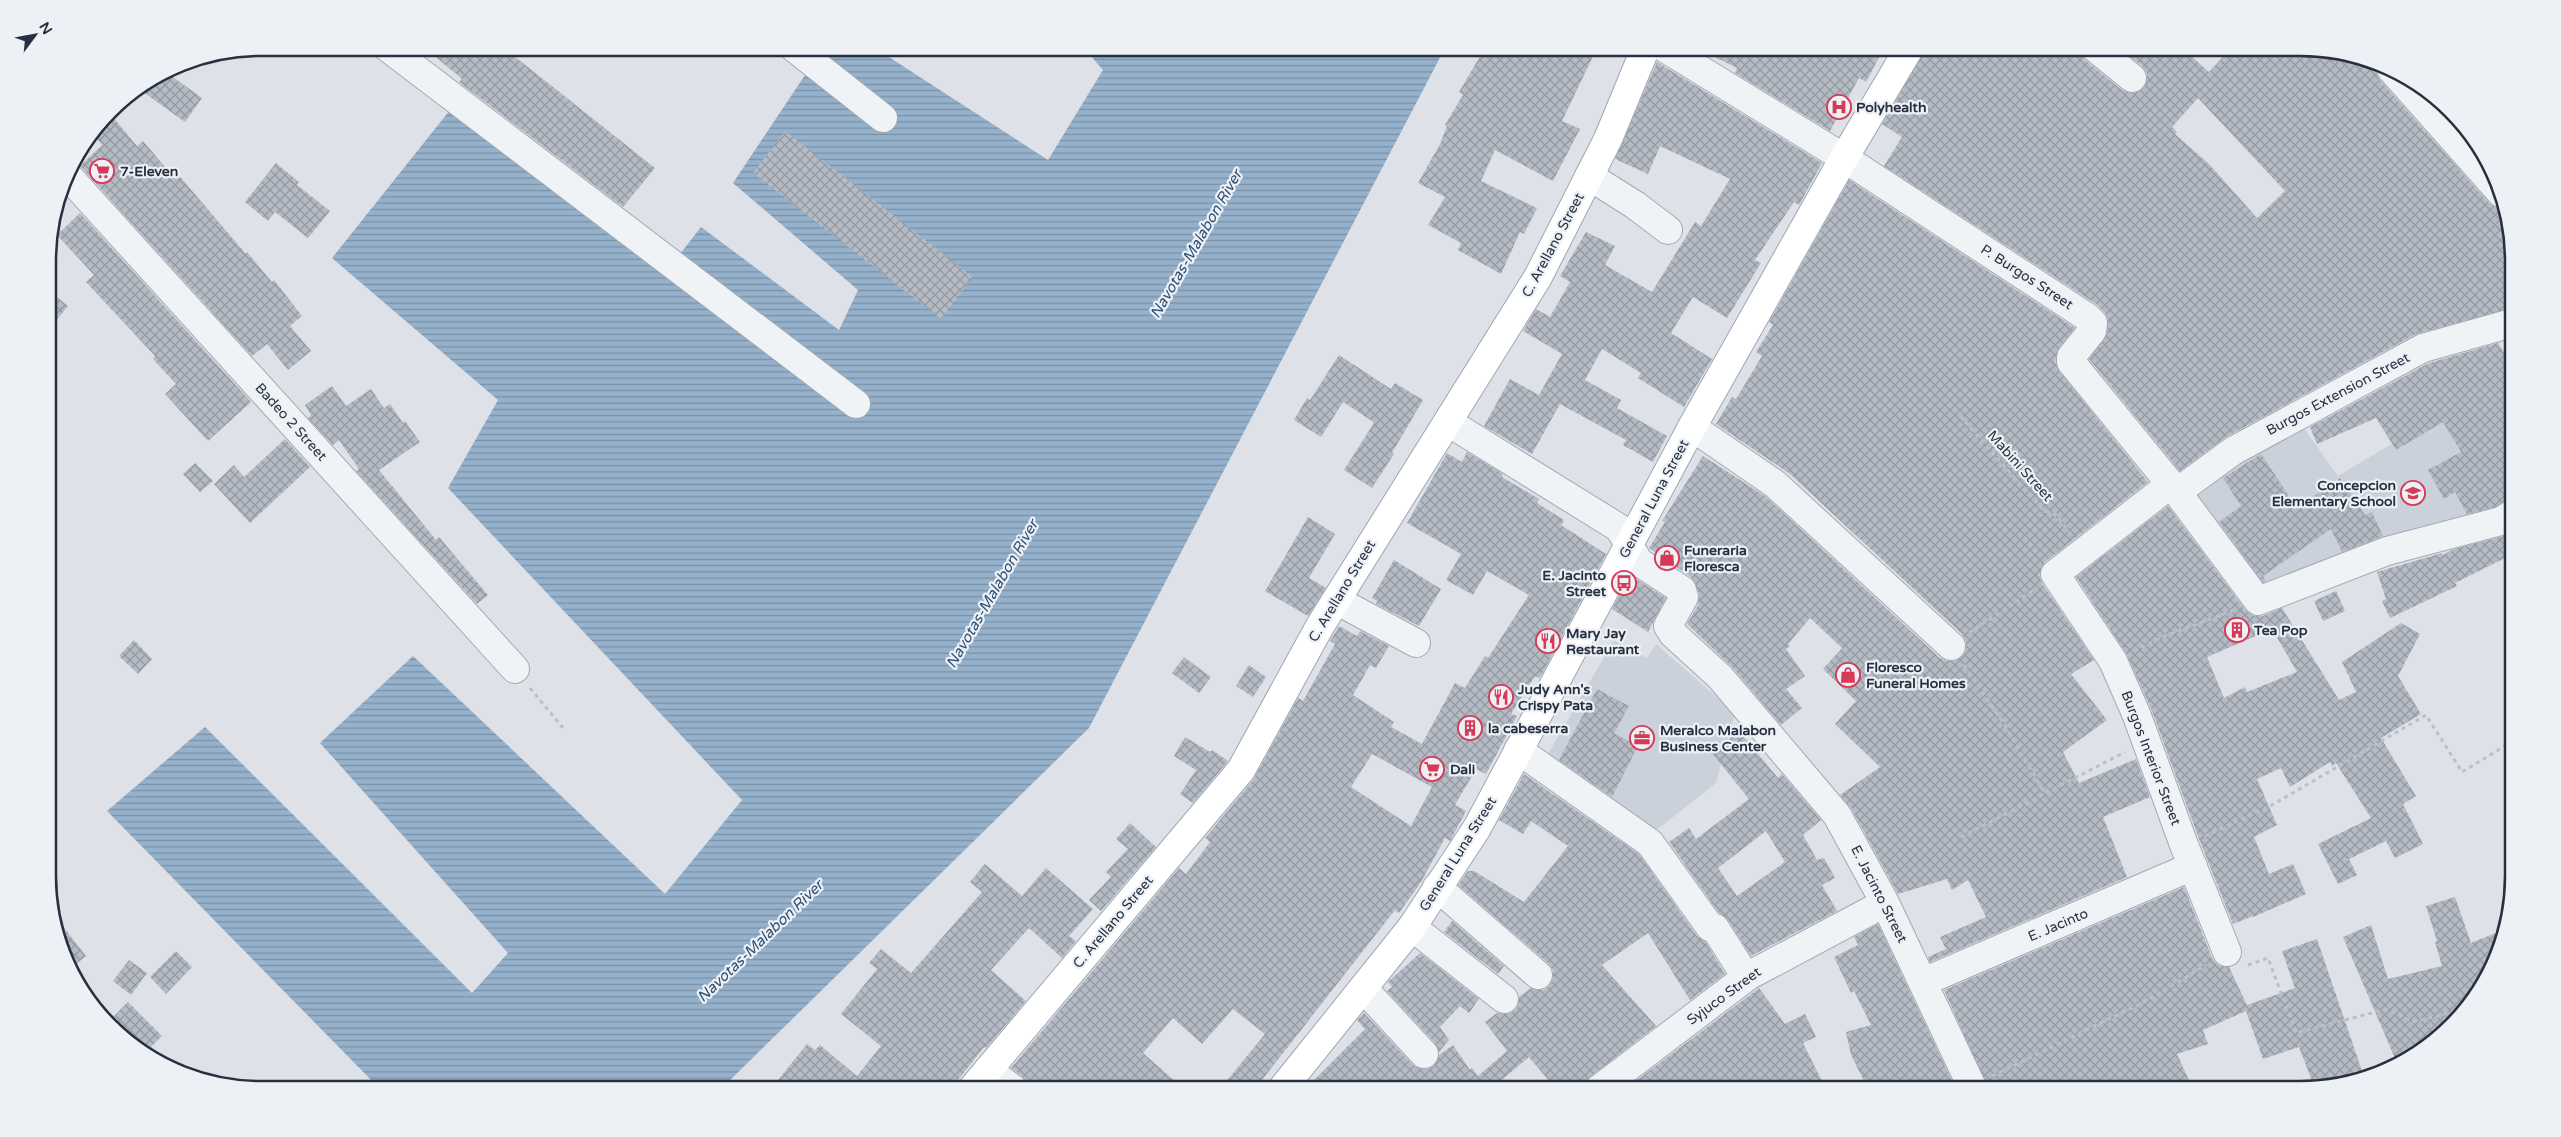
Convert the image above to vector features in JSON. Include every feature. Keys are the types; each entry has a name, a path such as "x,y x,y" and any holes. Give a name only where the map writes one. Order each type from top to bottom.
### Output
{"main road":[{"name":"C. Arellano Street","path":"980,1080 1242,770 1336,600 1538,277 1608,139 1643,56"},
{"name":"General Luna Street","path":"1288,1081 1412,927 1477,828 1692,427 1844,158 1905,56"}],"street":[{"path":"398,56 856,404"},
{"path":"803,56 883,118"},
{"name":"P. Burgos Street","path":"1676,56 1844,158 2087,317 2093,323 2092,331 2071,357 2071,362 2174,488 2258,601"},
{"path":"2104,56 2132,78"},
{"path":"2420,95 2485,174"},
{"path":"1589,176 1636,205 1668,230"},
{"name":"Badeo 2 Street","path":"73,181 515,669"},
{"name":"Burgos Extension Street","path":"2056,575 2085,551 2174,488 2232,451 2423,348 2505,324"},
{"path":"1448,422 1619,528 1630,544"},
{"path":"1692,427 1775,484 1951,646"},
{"path":"2258,601 2387,551 2505,518"},
{"name":"E. Jacinto Street","path":"1630,544 1640,562 1684,593 1684,597 1668,626 1673,634 1720,677 1837,815 1885,902 1969,1081"},
{"name":"Burgos Interior Street","path":"2056,575 2113,661 2146,741 2188,856 2227,952"},
{"path":"1336,600 1416,643"},
{"path":"1518,750 1650,842 1710,927 1715,928 1746,977"},
{"name":"E. Jacinto","path":"1923,982 2188,856"},
{"path":"1437,887 1538,975"},
{"name":"Syjuco Street","path":"1610,1081 1746,977 1885,902"},
{"path":"1412,927 1504,999"},
{"path":"1363,988 1424,1054"}],"path":[{"name":"Mabini Street","path":"1960,416 2043,510 2056,515 2085,551"},
{"path":"2045,794 2006,727 1951,646 2001,610 2056,575"},
{"path":"2113,661 2165,636 2258,601"},
{"path":"515,669 563,728"},
{"path":"2188,856 2426,715 2462,772 2505,746"},
{"path":"1961,837 2146,741"},
{"path":"1984,1081 2146,1000 2227,952 2239,968 2268,958 2296,1033 2387,1009 2414,1022 2453,1012"}],"shaded area":[{"name":"Concepcion Elementary School","path":"2505,376 2505,512 2260,598 2184,494 2299,421 2338,476"},
{"name":"Meralco Malabon Business Center","path":"1614,640 1647,658 1656,644 1735,713 1716,783 1649,836 1542,764"}],"water":[{"name":"Navotas-Malabon River","path":"818,56 887,56 1048,160 1103,70 1091,56 1441,56 1089,728 729,1081 372,1081 107,811 205,727 472,993 508,953 320,743 413,656 665,894 742,800 448,488 498,400 332,258 466,90 673,263 701,227 839,330 858,290 733,183"}],"building":[{"path":"435,56 514,56 655,168 623,207 459,82 462,79"},
{"path":"1480,56 1593,56 1562,121 1580,129 1553,181 1495,150 1481,181 1537,208 1524,234 1520,232 1501,274 1458,250 1461,243 1428,225 1445,197 1418,183 1440,144 1447,126 1445,125 1463,95 1459,92"},
{"path":"1713,56 1880,56 1866,82 1859,78 1830,131 1735,73 1737,68"},
{"path":"1921,56 2083,56 2122,90 2130,93 2138,92 2144,87 2147,81 2147,73 2142,66 2129,56 2191,56 2209,72 2224,56 2300,56 2327,58 2353,63 2376,71 2379,79 2489,203 2498,208 2503,234 2505,261 2505,310 2416,334 2226,437 2180,471 2089,359 2107,333 2108,318 2104,312 2096,304 1884,166 1902,137 1882,124","holes":["2198,98 2285,191 2257,218 2209,164 2175,134 2177,132 2172,127"]},
{"path":"1657,62 1822,163 1799,205 1794,202 1755,260 1761,263 1727,318 1693,297 1671,333 1712,359 1684,407 1638,378 1641,373 1602,349 1585,380 1621,400 1617,408 1667,436 1653,462 1623,445 1626,440 1560,404 1532,454 1484,426 1510,379 1539,395 1562,354 1523,331 1536,309 1550,317 1570,282 1560,276 1586,232 1615,246 1605,265 1652,292 1695,222 1701,226 1730,179 1660,146 1648,174 1615,159"},
{"path":"172,76 202,98 185,122 144,93"},
{"path":"114,118 137,146 143,141 172,175 176,172 246,254 247,252 272,282 274,280 302,316 290,326 311,351 288,370 267,344 252,356 80,166 102,145 97,139"},
{"path":"785,131 973,277 941,319 753,173"},
{"path":"276,163 299,182 297,185 330,211 308,238 275,212 268,221 245,202"},
{"path":"1849,180 2075,328 2059,348 2055,362 2059,371 2148,482 2045,562 2039,575 2042,583 2094,660 2071,674 2107,720 2063,752 2079,783 2136,759 2150,797 2103,817 2127,877 1930,962 1928,957 1946,949 1940,937 1986,917 1968,880 1952,890 1947,879 1898,894 1851,808 1840,795 1880,767 1835,724 1856,701 1823,669 1842,648 1810,618 1788,644 1790,646 1786,649 1805,676 1786,689 1802,708 1781,725 1732,667 1687,624 1698,605 1699,593 1691,577 1649,548 1665,522 1662,521 1703,456 1765,496 1940,658 1947,661 1955,661 1963,656 1966,650 1966,642 1962,634 1790,474 1716,424 1732,397 1736,399 1762,356 1756,352 1773,325 1769,322"},
{"path":"80,213 251,402 208,441 165,394 176,384 153,359 155,356 86,282 94,275 58,234"},
{"path":"56,296 68,306 56,320"},
{"path":"2498,343 2505,354 2505,502 2495,507 2467,514 2455,492 2444,499 2428,470 2461,452 2443,422 2396,450 2376,418 2317,444 2310,427 2429,363"},
{"path":"1339,355 1391,389 1395,383 1423,400 1392,453 1394,454 1372,488 1344,470 1374,423 1372,421 1343,402 1321,437 1294,420 1307,398 1310,400"},
{"path":"332,386 346,406 371,389 384,408 390,404 403,423 405,421 420,442 379,470 436,540 439,537 488,595 477,604 356,471 359,469 339,440 333,445 308,418 311,415 305,405"},
{"path":"285,439 310,467 250,523 214,484 234,465 244,477"},
{"path":"1467,452 1503,474 1502,477 1539,499 1537,503 1564,520 1561,525 1606,554 1542,674 1539,678 1535,676 1511,714 1517,716 1486,774 1476,769 1455,805 1466,811 1450,841 1445,838 1421,882 1399,913 1395,910 1261,1081 1227,1081 1265,1034 1233,1009 1202,1044 1173,1018 1143,1053 1175,1081 1025,1081 1023,1077 1011,1068 1179,868 1186,874 1210,842 1205,838 1253,780 1298,698 1303,701 1335,644 1330,641 1339,626 1357,636 1360,631 1389,646 1376,668 1370,665 1353,695 1394,722 1391,727 1422,744 1455,683 1465,688 1485,656 1488,658 1529,595 1487,571 1473,595 1446,580 1461,554 1407,523 1447,453 1462,462","holes":["1372,754 1432,787 1411,826 1351,787"]},
{"path":"2261,454 2297,508 2340,478 2365,515 2372,512 2383,536 2342,552 2331,529 2263,576 2266,581 2263,582 2219,522 2241,506 2223,478"},
{"path":"195,463 213,481 200,492 183,474"},
{"path":"2168,506 2246,611 2254,616 2263,616 2282,608 2339,700 2356,692 2342,662 2401,623 2420,634 2398,676 2421,714 2381,738 2416,796 2403,804 2423,844 2395,858 2386,841 2349,859 2357,875 2338,884 2318,844 2371,818 2336,763 2332,766 2330,762 2290,787 2281,768 2257,779 2277,825 2254,837 2269,874 2293,864 2306,894 2233,924 2199,839 2152,711 2127,655 2076,577","holes":["2272,629 2297,672 2247,692 2245,687 2224,698 2207,657"]},
{"path":"1308,517 1335,534 1309,578 1326,588 1308,616 1265,591"},
{"path":"2505,536 2505,558 2455,583 2457,586 2390,618 2382,601 2386,599 2377,572 2442,553 2443,555 2454,549"},
{"path":"1394,560 1441,589 1419,626 1376,604 1377,601 1372,598"},
{"path":"1630,575 1666,598 1648,632 1612,609"},
{"path":"2336,591 2345,611 2323,621 2314,601"},
{"path":"134,640 152,659 138,674 119,656"},
{"path":"1184,657 1211,677 1199,693 1172,673"},
{"path":"1249,665 1266,677 1253,697 1236,686"},
{"path":"1597,689 1629,706 1614,733 1638,746 1612,797 1559,760"},
{"path":"1739,731 1778,778 1782,774 1821,820 1803,835 1817,860 1824,858 1835,878 1822,885 1837,911 1751,956 1728,920 1719,913 1669,842 1689,828 1696,839 1749,799 1712,753","holes":["1766,831 1785,862 1737,896 1718,868"]},
{"path":"1185,737 1210,752 1212,750 1228,761 1193,803 1180,794 1196,770 1174,756"},
{"path":"1524,774 1639,854 1697,936 1705,941 1725,974 1690,1000 1648,933 1602,965 1656,1026 1590,1077 1588,1081 1549,1081 1529,1057 1500,1081 1313,1081 1365,1029 1357,1020 1364,1013 1413,1065 1420,1069 1428,1069 1434,1066 1439,1055 1453,1045 1470,1070 1472,1068 1478,1076 1507,1051 1485,1022 1497,1013 1510,1013 1517,1008 1519,997 1531,988 1543,990 1549,986 1553,978 1553,970 1548,963 1458,885 1468,871 1474,871 1524,902 1568,846 1531,821 1523,834 1499,820"},
{"path":"1130,823 1156,847 1101,911 1089,900 1111,877 1106,872 1128,849 1116,839"},
{"path":"985,864 1022,896 1046,868 1093,909 1069,936 1076,941 1062,958 1029,928 991,970 1026,1001 986,1048 984,1047 957,1081 778,1080 807,1044 815,1050 820,1045 857,1076 881,1046 841,1014 877,969 869,963 881,949 911,973 982,892 970,882"},
{"path":"2184,887 2212,958 2218,965 2229,967 2247,1005 2295,988 2282,951 2317,939 2362,1071 2340,1077 2312,1080 2299,1047 2263,1059 2246,1011 2203,1030 2208,1044 2177,1054 2189,1081 1984,1081 1944,990"},
{"path":"2455,897 2471,943 2497,932 2484,966 2470,990 2454,1011 2425,1038 2395,1057 2343,937 2371,925 2388,979 2442,966 2435,942 2437,941 2426,906"},
{"path":"1452,921 1504,966 1498,974 1444,932"},
{"path":"1878,924 1952,1081 1898,1081 1897,1079 1893,1081 1864,1081 1851,1055 1846,1032 1871,1025 1854,991 1851,993 1834,957 1858,945 1854,937"},
{"path":"62,925 86,956 76,964"},
{"path":"176,951 192,967 166,994 150,977"},
{"path":"1420,953 1479,999 1469,1013 1460,1006 1440,1027 1449,1040 1439,1052 1435,1043 1387,991 1392,987 1388,982"},
{"path":"129,960 147,973 131,995 113,981"},
{"path":"1759,988 1785,1024 1805,1014 1816,1037 1803,1043 1822,1081 1636,1081"},
{"path":"128,1002 162,1036 150,1048 113,1017"}],"place":[{"name":"Polyhealth","path":"1839,107"},
{"name":"7-Eleven","path":"102,171"},
{"name":"Concepcion Elementary School","path":"2413,493"},
{"name":"Funeraria Floresca","path":"1667,558"},
{"name":"E. Jacinto Street","path":"1624,583"},
{"name":"Tea Pop","path":"2237,630"},
{"name":"Mary Jay Restaurant","path":"1548,641"},
{"name":"Floresco Funeral Homes","path":"1848,675"},
{"name":"Judy Ann's Crispy Pata","path":"1501,697"},
{"name":"la cabeserra","path":"1470,728"},
{"name":"Meralco Malabon Business Center","path":"1642,738"},
{"name":"Dali","path":"1432,769"}]}
